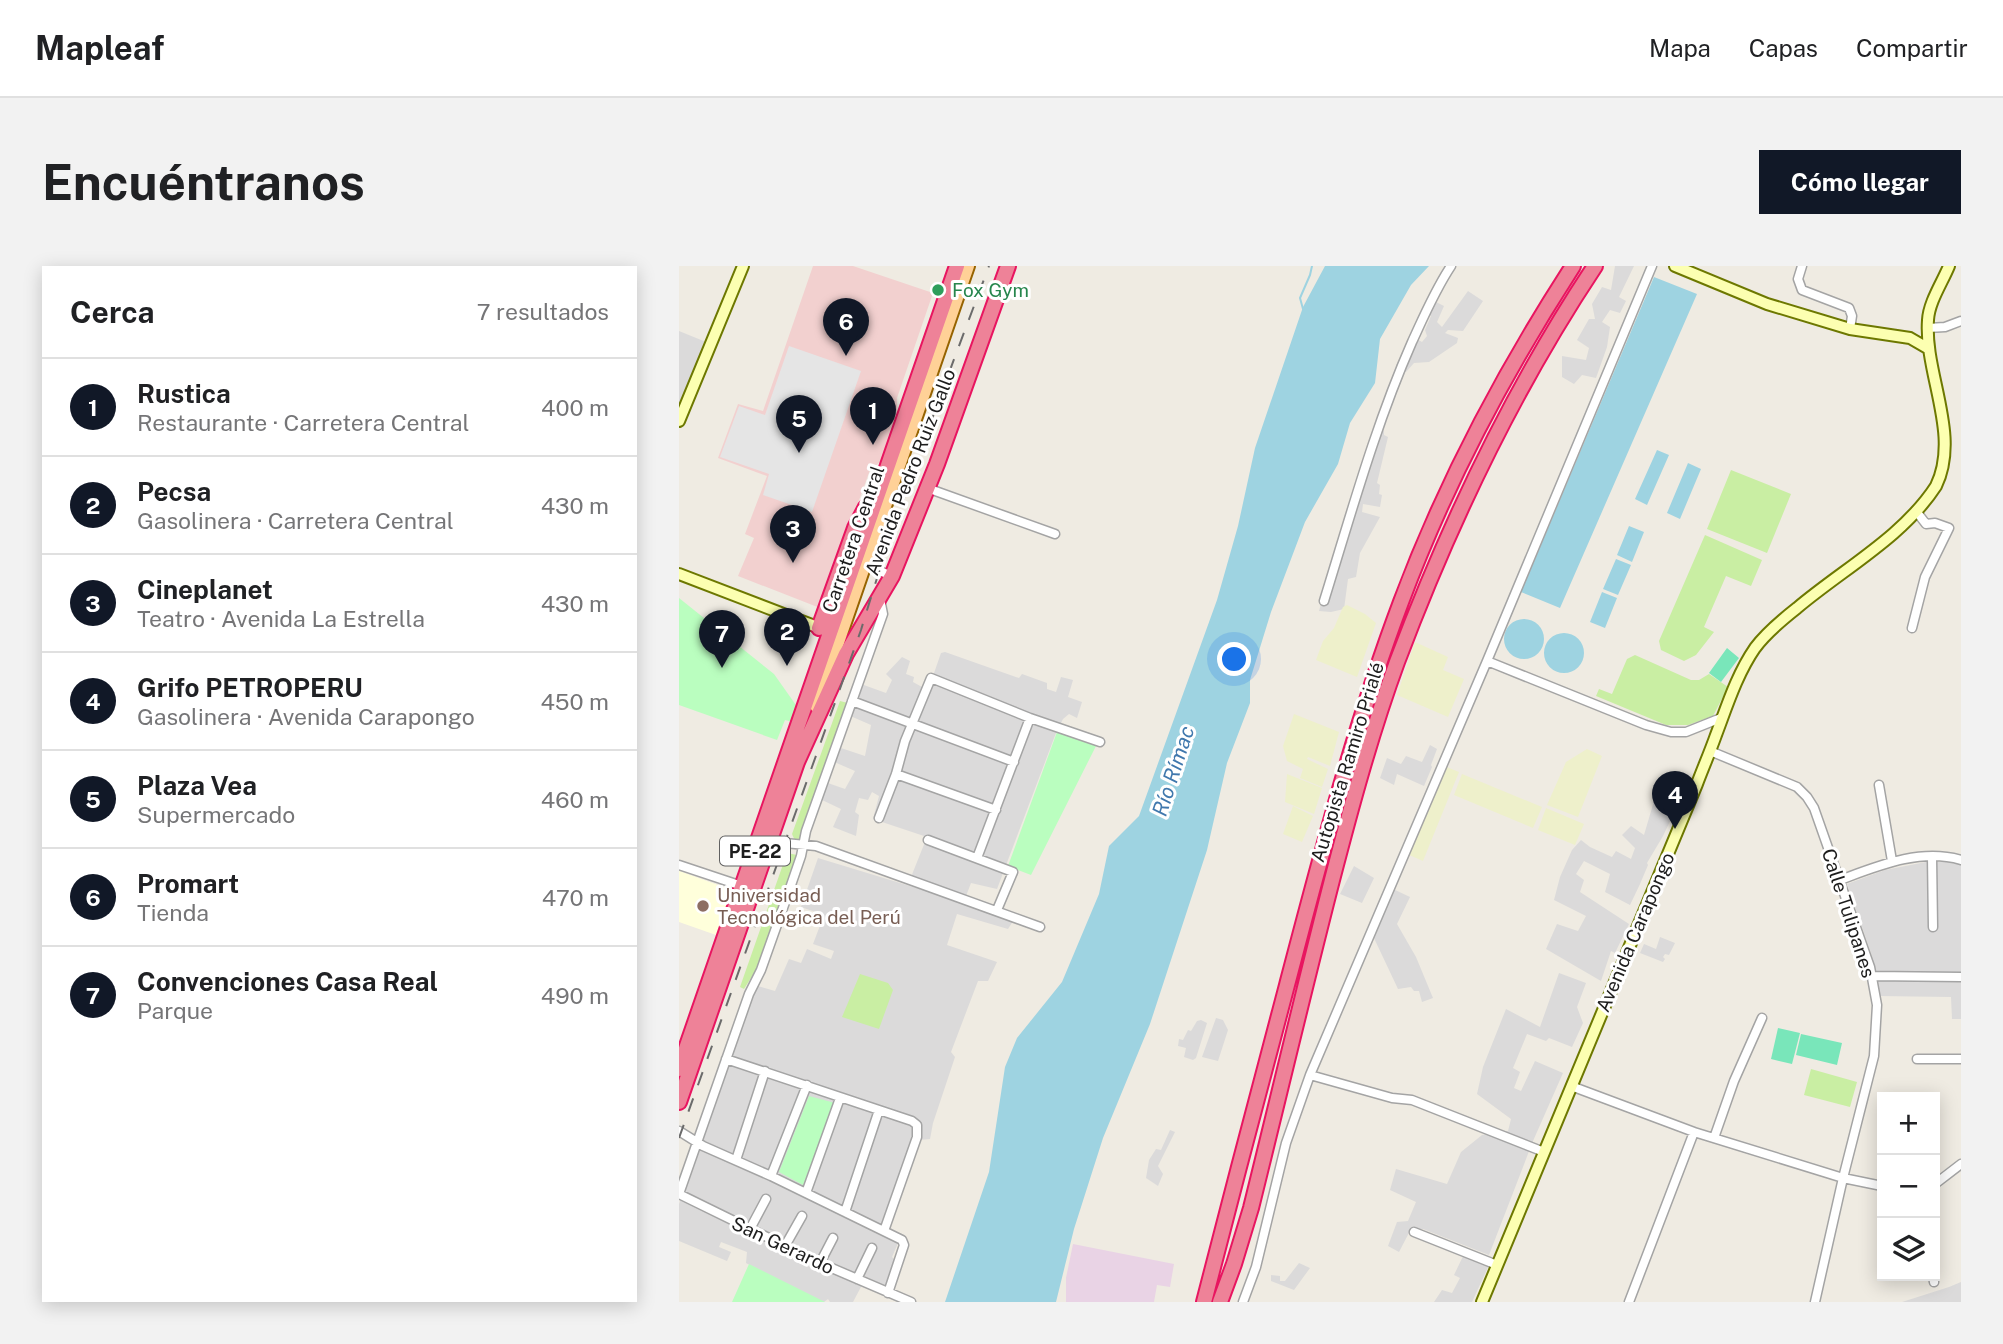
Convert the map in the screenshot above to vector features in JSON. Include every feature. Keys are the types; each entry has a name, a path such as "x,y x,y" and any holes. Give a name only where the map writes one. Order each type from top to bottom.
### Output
{"highway":[{"name":"Carretera Central","path":"679,1069 707,1006 766,836 830,631 957,266"},
{"name":"Avenida Pedro Ruiz Gallo","path":"797,762 833,680 892,576 1009,266"},
{"name":"Autopista Ramiro Prialé","path":"1204,1302 1330,818 1401,600 1472,440 1536,324 1573,266"},
{"name":"Autopista Ramiro Prialé","path":"1220,1302 1251,1208 1346,826 1397,664 1446,541 1493,441 1542,351 1595,266"},
{"name":"Carretera Central","path":"679,1102 743,886 797,762"}],"main road":[{"name":"Carretera Central","path":"797,762 830,631 865,565 968,266"}],"street":[{"path":"679,421 743,266"},
{"path":"1324,601 1394,382 1435,289 1451,266"},
{"path":"1243,1302 1256,1267 1286,1143 1310,1075 1652,266"},
{"path":"1675,266 1767,304 1850,329 1910,338 1929,349"},
{"path":"1802,266 1798,279 1802,290 1849,308 1852,316 1850,329"},
{"name":"Avenida Carapongo","path":"1482,1302 1739,678 1756,648 1784,618 1902,528 1940,477 1947,452 1945,414 1929,349 1928,329 1931,305 1949,266"},
{"path":"1910,338 1928,329 1961,321"},
{"path":"927,488 1055,534"},
{"path":"1912,628 1925,577 1949,528 1935,523 1926,524 1916,511"},
{"path":"865,565 892,576"},
{"path":"679,574 830,631 861,630"},
{"path":"679,1194 749,994 761,970 789,891 806,831 883,614 880,599"},
{"path":"1487,661 1646,725 1671,732 1686,732 1721,718"},
{"path":"879,818 905,741 931,678 1100,743"},
{"path":"852,701 1014,762"},
{"path":"977,858 1030,718"},
{"name":"Calle Tulipanes","path":"1710,751 1797,787 1814,808 1872,976 1877,1005 1874,1056 1815,1302"},
{"path":"896,774 996,810"},
{"path":"1879,785 1892,861"},
{"path":"766,836 785,843 816,846 1040,927"},
{"path":"928,840 1013,872 997,910"},
{"path":"1840,880 1892,861 1932,856 1961,860"},
{"path":"1932,856 1933,927"},
{"path":"679,865 743,886"},
{"path":"1872,976 1961,977"},
{"path":"1714,1138 1734,1081 1762,1018"},
{"path":"726,1059 912,1121 917,1125 917,1137 884,1231"},
{"path":"1917,1059 1961,1059"},
{"path":"736,1160 765,1071"},
{"path":"1310,1075 1392,1098 1412,1100 1544,1152"},
{"path":"771,1176 807,1085"},
{"path":"1571,1086 1694,1132 1843,1178 1877,1185"},
{"path":"806,1193 840,1098"},
{"path":"845,1212 879,1110"},
{"path":"679,1131 902,1240 904,1245 888,1293"},
{"path":"1629,1302 1694,1132"},
{"path":"1940,1180 1961,1164"},
{"name":"San Gerardo","path":"679,1194 857,1279 872,1248"},
{"path":"750,1229 767,1199"},
{"path":"785,1246 802,1216"},
{"path":"1414,1231 1497,1265"},
{"path":"820,1263 833,1238"},
{"path":"857,1279 911,1302"}],"shaded area":[{"path":"813,266 853,266 933,293 897,398 897,414 884,459 870,470 820,608 738,576 754,538 745,534 767,476 718,458 738,404 763,411"},
{"path":"1615,266 1634,266 1619,297 1626,301 1620,313 1610,310 1602,322 1610,327 1607,347 1596,378 1582,375 1574,384 1562,377 1562,356 1586,360 1589,348 1577,340 1589,319 1595,319 1592,304 1602,287 1611,290"},
{"path":"1468,291 1483,301 1463,331 1448,330 1445,333 1458,338 1457,343 1429,362 1414,363 1406,372 1396,365 1415,338 1422,342 1427,336 1425,330 1431,316 1423,311 1434,301 1444,306 1437,322 1442,327"},
{"path":"679,331 706,342 679,409"},
{"path":"789,346 861,371 812,512 763,495 769,474 720,457 739,406 765,415"},
{"path":"1376,427 1388,437 1377,483 1380,485 1379,494 1382,495 1380,507 1363,504 1362,512 1380,517 1360,553 1356,577 1348,579 1344,609 1319,611 1332,565 1342,545 1347,510 1366,464"},
{"path":"1347,605 1376,623 1357,677 1316,660 1323,641 1334,628 1343,607"},
{"path":"1415,642 1448,657 1443,670 1464,679 1448,717 1397,695"},
{"path":"945,652 1019,678 1022,674 1047,683 1047,689 1056,692 1061,677 1073,680 1068,697 1082,702 1077,718 1069,714 1063,719 1056,733 997,889 971,883 966,896 911,877 927,837 873,819 879,796 872,792 868,800 859,798 855,812 859,815 856,836 833,827 841,809 820,799 825,782 845,789 855,771 832,761 838,747 865,756 871,725 848,715 861,684 886,693 892,680 886,674 902,657 910,661 906,674 914,677 913,682 922,687 928,675 933,676 941,653"},
{"path":"1294,714 1339,732 1330,766 1308,757 1307,759 1328,769 1322,787 1300,778 1303,769 1287,761 1283,746"},
{"path":"1430,745 1437,749 1424,786 1397,774 1394,785 1380,778 1387,758 1401,764 1406,756 1422,762"},
{"path":"1587,749 1602,756 1578,817 1547,805 1566,762"},
{"path":"1444,766 1459,772 1423,861 1407,854"},
{"path":"1287,774 1322,788 1314,814 1285,802"},
{"path":"1462,774 1542,807 1533,828 1454,795"},
{"path":"1659,784 1682,796 1647,863 1630,905 1605,892 1610,874 1584,861 1576,874 1584,880 1580,892 1629,924 1615,953 1611,951 1601,981 1546,949 1557,924 1578,931 1586,916 1554,900 1560,877 1572,850 1581,840 1612,857 1616,851 1631,859 1635,848 1622,835 1631,826 1644,835"},
{"path":"1293,806 1313,816 1302,842 1283,834"},
{"path":"1546,808 1584,824 1575,845 1538,830"},
{"path":"818,858 1015,918 1008,929 957,914 947,945 997,962 988,981 978,981 951,1052 955,1057 930,1139 919,1140 888,1229 902,1234 892,1257 897,1262 883,1295 862,1285 853,1302 830,1302 828,1299 817,1302 746,1263 747,1252 721,1242 719,1247 731,1252 727,1261 679,1241 679,1204 754,985 775,991 789,959 801,963 807,949 831,959 834,951 813,944 824,915 801,907"},
{"path":"1926,862 1961,865 1961,1019 1952,1019 1951,997 1878,996 1872,956 1847,884 1885,870"},
{"path":"1354,866 1374,878 1362,903 1340,894"},
{"name":"Universidad Tecnológica del Perú","path":"679,871 732,890 716,935 679,922"},
{"path":"1393,889 1410,897 1397,924 1416,957 1433,998 1422,1002 1419,991 1414,991 1411,987 1398,989 1373,936 1384,913 1381,910"},
{"path":"1660,937 1675,943 1669,955 1665,954 1663,957 1663,962 1640,953 1644,944 1656,949"},
{"path":"1559,973 1586,983 1577,1007 1583,1023 1572,1047 1549,1038 1546,1041 1527,1034 1513,1068 1520,1072 1514,1088 1521,1091 1535,1061 1563,1073 1533,1141 1489,1255 1423,1229 1411,1229 1399,1252 1388,1246 1397,1222 1408,1221 1416,1202 1390,1190 1396,1169 1447,1184 1461,1152 1482,1135 1508,1131 1511,1119 1477,1094 1483,1067 1506,1009 1540,1027"},
{"path":"1216,1018 1223,1020 1228,1030 1218,1061 1202,1057"},
{"path":"1197,1021 1207,1023 1193,1060 1184,1057 1186,1048 1178,1046 1179,1039 1183,1040 1188,1030 1191,1031"},
{"path":"1170,1130 1175,1132 1158,1166 1163,1174 1158,1186 1146,1178 1149,1160 1156,1149 1161,1150"},
{"path":"1073,1244 1174,1264 1170,1287 1157,1285 1154,1302 1066,1302 1066,1278"},
{"path":"1466,1250 1490,1263 1472,1302 1434,1302 1442,1290 1452,1293 1460,1278 1454,1275"},
{"path":"1299,1263 1310,1268 1294,1290 1271,1281 1271,1275 1280,1276 1280,1281 1285,1281"},
{"path":"1961,1282 1961,1302 1902,1302 1949,1287"}],"green space":[{"path":"1731,470 1791,494 1767,553 1707,529"},
{"path":"1705,535 1762,560 1751,586 1726,576 1704,627 1714,632 1696,655 1684,661 1661,650 1659,641"},
{"path":"679,598 774,674 798,708 793,722 785,720 777,740 679,705"},
{"path":"1727,648 1739,658 1721,682 1709,673"},
{"path":"1635,655 1691,680 1699,680 1709,674 1728,687 1713,716 1688,725 1666,725 1596,696 1599,689 1612,694 1627,659"},
{"path":"840,701 848,703 800,842 796,843 792,834"},
{"path":"1057,732 1096,746 1031,875 1008,866"},
{"path":"787,853 797,855 756,970 744,989 740,987"},
{"path":"860,974 888,983 893,990 879,1029 842,1017"},
{"path":"1778,1028 1800,1033 1792,1064 1771,1059"},
{"path":"1801,1034 1842,1043 1837,1065 1796,1055"},
{"path":"1811,1069 1857,1082 1850,1107 1804,1095"},
{"path":"809,1096 835,1103 803,1185 779,1172"},
{"path":"749,1264 825,1302 732,1302"}],"water":[{"name":"Río Rímac","path":"1325,266 1429,266 1411,285 1380,339 1375,383 1350,423 1338,464 1305,522 1271,612 1250,680 1250,703 1227,763 1207,850 1150,1024 1103,1138 1074,1229 1056,1302 945,1302 989,1172 1005,1067 1017,1038 1062,982 1099,894 1109,846 1139,816 1217,600 1238,526 1255,448 1303,307"},
{"path":"1654,277 1697,294 1560,608 1521,592"},
{"path":"1657,450 1669,455 1647,505 1635,499"},
{"path":"1688,463 1701,469 1680,519 1667,513"},
{"path":"1629,526 1644,532 1632,562 1617,555"},
{"path":"1616,559 1631,565 1618,595 1603,589"},
{"path":"1602,592 1617,598 1605,628 1590,622"},
{"path":"1524,619 1532,620 1538,625 1543,631 1543,647 1538,653 1532,658 1524,659 1516,658 1510,653 1505,647 1504,639 1505,631 1510,625 1516,620"},
{"path":"1564,633 1572,634 1578,639 1583,645 1583,661 1578,667 1572,672 1564,673 1556,672 1550,667 1545,661 1544,653 1545,645 1550,639 1556,634"}],"waterway":[{"path":"1303,309 1300,298 1312,266"}],"railway":[{"path":"679,1138 861,630 922,446 989,266"}],"place":[{"name":"Fox Gym","path":"938,290"},
{"name":"Promart","path":"846,356"},
{"name":"Rustica","path":"873,445"},
{"name":"Plaza Vea","path":"799,453"},
{"name":"Cineplanet","path":"793,563"},
{"name":"Pecsa","path":"787,666"},
{"name":"Convenciones Casa Real","path":"722,668"},
{"name":"Grifo PETROPERU","path":"1675,829"},
{"name":"Universidad Tecnológica del Perú","path":"703,906"}]}
